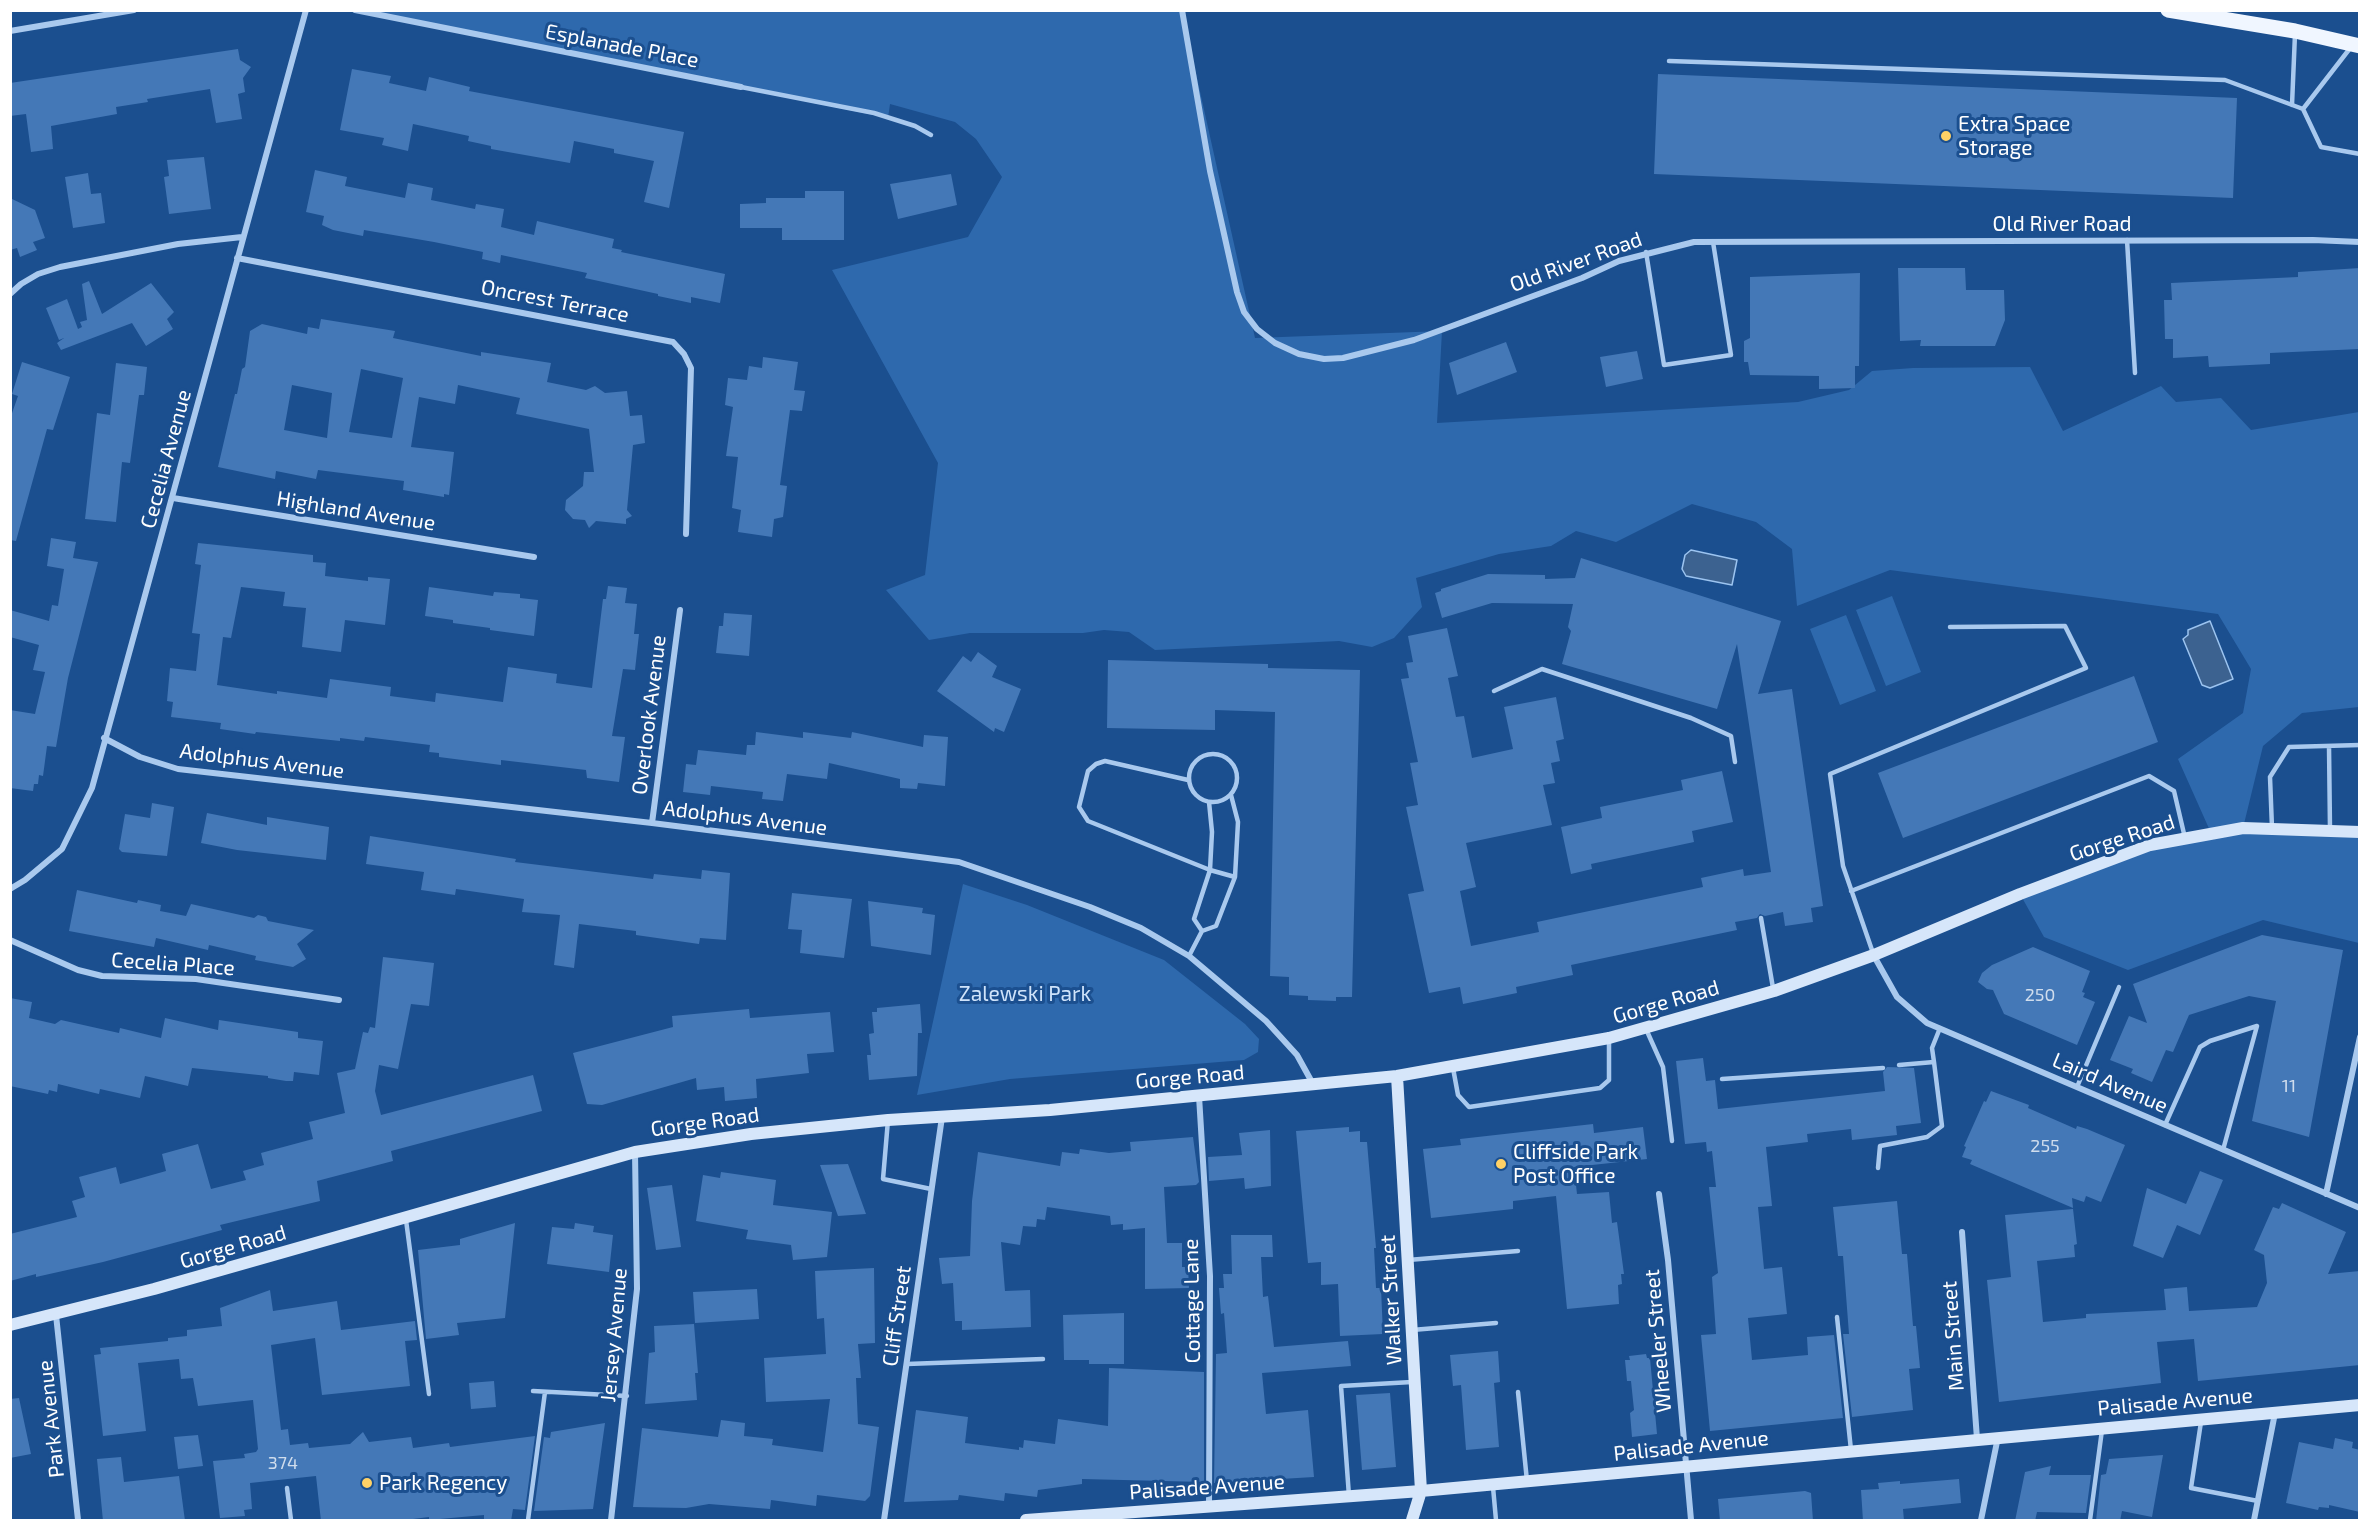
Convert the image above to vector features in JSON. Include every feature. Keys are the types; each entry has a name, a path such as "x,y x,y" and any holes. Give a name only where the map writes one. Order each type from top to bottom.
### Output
{"main road":[{"path":"2168,10 2295,31 2356,45"},
{"name":"Gorge Road","path":"10,1325 56,1315 635,1152 751,1134 888,1120 1199,1096 1397,1076 1609,1038 1774,991 1874,955 2104,861 2150,845 2243,828 2360,832"},
{"name":"Walker Street","path":"1397,1076 1420,1491 1412,1521"},
{"name":"Palisade Avenue","path":"1026,1521 1098,1518 1209,1506 1420,1491 1686,1468 1851,1450 2360,1405"}],"street":[{"path":"10,31 134,10"},
{"name":"Cecelia Avenue","path":"10,889 25,880 62,849 92,788 306,10"},
{"name":"Esplanade Place","path":"355,10 741,87"},
{"name":"Old River Road","path":"1182,10 1210,171 1237,292 1244,312 1257,329 1275,343 1299,354 1343,358 1414,340 1646,252 1694,242 2127,240 2360,242"},
{"path":"10,294 38,274 60,267 178,244 243,237"},
{"name":"Oncrest Terrace","path":"237,258 673,342 684,354 690,368 686,534"},
{"name":"Highland Avenue","path":"173,498 534,557"},
{"name":"Overlook Avenue","path":"652,823 680,610"},
{"name":"Adolphus Avenue","path":"105,738 140,757 178,769 652,823 959,862 1090,907 1141,928 1189,956 1266,1021 1297,1055 1314,1085"},
{"name":"Cecelia Place","path":"10,940 78,970 102,976 196,979 339,1000"},
{"name":"Laird Avenue","path":"1874,955 1897,997 1927,1023 2360,1208"},
{"path":"2326,1194 2360,1037"},
{"name":"Cottage Lane","path":"1199,1096 1210,1276 1209,1506"},
{"name":"Cliff Street","path":"884,1521 942,1117"},
{"name":"Jersey Avenue","path":"611,1521 627,1396 637,1289 635,1152"},
{"name":"Wheeler Street","path":"1659,1194 1668,1260 1691,1521"},
{"name":"Main Street","path":"1962,1232 1977,1439"},
{"name":"Park Avenue","path":"56,1315 78,1521"},
{"path":"2254,1521 2275,1412"},
{"path":"1981,1521 1998,1437"}],"lane":[{"path":"2292,105 2295,31"},
{"path":"2303,109 2356,45"},
{"path":"1669,61 2225,80 2303,109 2320,147 2360,154"},
{"path":"741,87 874,113 915,126 931,135"},
{"path":"2127,240 2135,373"},
{"path":"1646,252 1664,365 1731,355 1713,242"},
{"path":"1874,955 1843,866 1830,774 2086,668 2065,626 1950,627"},
{"path":"1494,691 1542,669 1691,718 1731,736 1735,762"},
{"path":"2272,828 2270,777 2289,747 2360,745"},
{"path":"2329,746 2330,830"},
{"path":"1212,753 1220,754 1233,764 1236,772 1235,788 1231,795 1224,800 1209,802 1195,795 1188,780 1189,772 1197,759 1212,753"},
{"path":"1188,780 1105,761 1088,771 1080,807 1088,821 1210,870 1235,877"},
{"path":"1851,891 2149,777 2174,791 2185,838"},
{"path":"1189,956 1202,931 1216,926 1235,877 1238,822 1236,805 1231,795"},
{"path":"1202,931 1194,919 1210,870 1212,832 1209,802"},
{"path":"1761,918 1774,991"},
{"path":"2077,1087 2119,987"},
{"path":"2165,1125 2200,1047 2210,1041 2257,1026 2223,1150"},
{"path":"1878,1168 1880,1146 1927,1137 1942,1126 1932,1048 1940,1028"},
{"path":"1646,1029 1663,1067 1672,1141"},
{"path":"1453,1066 1458,1095 1469,1107 1600,1088 1609,1080 1609,1038"},
{"path":"1899,1065 1934,1062"},
{"path":"1722,1079 1883,1068"},
{"path":"888,1120 883,1179 931,1189"},
{"path":"406,1217 429,1394"},
{"path":"1408,1260 1518,1251"},
{"path":"1837,1317 1851,1450"},
{"path":"1412,1330 1497,1323"},
{"path":"907,1364 1044,1359"},
{"path":"1349,1496 1341,1386 1415,1382"},
{"path":"533,1391 627,1396"},
{"path":"528,1521 545,1392"},
{"path":"1518,1392 1527,1481"},
{"path":"2201,1419 2191,1488 2258,1501"},
{"path":"2091,1521 2102,1427"},
{"path":"1492,1484 1496,1521"},
{"path":"287,1488 291,1521"}],"green space":[{"path":"355,11 1182,11 1255,338 1442,331 1437,423 1798,402 1849,390 1872,371 1913,368 2030,367 2063,431 2161,386 2176,402 2221,398 2251,430 2359,412 2359,707 2302,713 2263,746 2243,828 2359,832 2359,943 2263,920 2128,970 2044,937 2020,894 2104,861 2211,833 2178,759 2243,713 2251,669 2218,614 1890,570 1797,606 1792,549 1756,522 1692,504 1616,542 1576,531 1551,546 1499,554 1416,578 1422,607 1394,638 1372,647 1339,641 1155,650 1129,632 1104,630 1083,633 970,633 929,640 886,590 925,575 938,463 832,270 968,237 1002,177 976,139 955,122 890,104 888,118"},
{"path":"1892,596 1921,672 1886,686 1856,610"},
{"path":"1846,615 1876,691 1840,705 1810,629"},
{"name":"Zalewski Park","path":"963,884 1027,905 1164,960 1245,1024 1259,1039 1258,1052 1244,1060 1010,1079 917,1095"}],"shaded area":[{"path":"1691,550 1737,560 1732,585 1686,576 1682,569 1685,555"},
{"path":"2210,621 2233,679 2210,688 2202,685 2183,639 2188,635 2188,630"}],"building":[{"path":"238,49 240,60 251,67 243,78 245,92 238,94 242,119 216,123 210,89 147,99 148,102 116,107 117,114 51,126 53,149 31,152 26,114 10,116 10,83"},
{"path":"352,69 391,76 389,83 426,91 429,77 470,87 469,91 684,132 669,208 644,202 654,161 614,153 614,149 574,141 570,163 491,149 491,146 468,141 469,136 413,124 408,151 382,145 384,138 340,130"},
{"name":"Extra Space Storage","path":"1658,74 2237,98 2233,198 1654,174"},
{"path":"204,157 211,209 169,214 164,177 169,176 167,160"},
{"path":"315,170 347,177 345,186 405,198 408,183 433,188 431,200 475,209 476,204 504,209 501,227 534,235 537,221 614,239 612,248 622,250 621,252 725,274 720,303 691,297 691,303 658,296 658,294 585,278 587,273 501,255 500,263 482,259 483,252 434,242 364,230 363,236 333,230 322,225 324,216 306,212"},
{"path":"88,173 91,194 101,193 105,223 73,228 65,177"},
{"path":"951,174 957,205 898,219 890,184"},
{"path":"805,191 844,191 844,240 782,240 782,228 740,228 740,204 766,203 766,198 805,198"},
{"path":"10,198 35,210 45,238 33,242 37,250 20,257 17,248 10,250"},
{"path":"1898,268 1965,268 1966,290 2004,290 2005,320 1995,346 1920,346 1921,340 1900,341"},
{"path":"2360,268 2360,349 2270,353 2270,364 2209,367 2208,356 2173,358 2173,339 2165,339 2164,300 2172,300 2171,283 2298,277 2298,272"},
{"path":"1860,273 1859,366 1855,366 1855,388 1819,389 1819,376 1750,375 1748,362 1744,362 1744,341 1750,338 1750,277"},
{"path":"89,281 102,314 151,283 174,312 167,319 173,329 146,346 132,323 61,350 57,343 64,338 59,340 46,308 67,299 78,329 82,327 80,322 87,320 82,284"},
{"path":"321,319 395,331 393,338 481,356 481,352 551,363 547,382 586,390 595,386 605,393 627,391 630,416 642,415 645,443 633,445 627,510 632,516 626,519 626,524 596,521 589,528 585,520 573,519 565,510 566,500 583,486 584,472 594,472 589,429 516,414 520,398 458,385 455,404 419,397 411,447 454,452 449,495 444,494 444,497 403,490 404,481 318,470 316,479 276,471 275,479 218,467 235,394 237,394 242,369 245,367 250,331 262,324 307,334 308,327 319,329","holes":["361,369 403,378 392,438 349,432","292,385 332,393 327,438 284,430"]},
{"path":"1506,342 1517,372 1457,395 1449,363"},
{"path":"1637,351 1643,379 1606,387 1600,357"},
{"path":"763,357 798,362 794,390 805,391 802,411 790,410 780,485 787,486 783,517 774,519 772,537 738,532 741,510 732,508 738,457 726,456 733,407 725,405 728,378 747,380 749,366 762,368"},
{"path":"22,362 70,377 53,430 47,429 16,541 10,540 10,419 18,396 12,394"},
{"path":"116,363 147,367 144,395 139,395 130,463 122,462 116,522 85,519 97,413 110,415"},
{"path":"51,538 76,542 73,558 98,562 68,678 56,747 47,746 43,776 39,775 38,784 34,784 33,791 10,788 10,710 35,714 45,672 33,670 39,645 10,637 10,610 49,621 52,605 58,606 64,569 47,566"},
{"path":"198,543 313,555 313,562 326,563 325,576 368,581 368,577 390,579 385,625 345,620 341,652 302,647 306,608 283,606 285,592 241,587 231,638 223,637 217,685 277,694 277,691 327,698 330,679 391,687 390,696 435,702 436,693 503,702 508,667 557,674 556,683 592,688 603,599 606,599 608,586 627,588 625,603 637,604 634,634 639,634 635,670 623,669 612,736 625,737 619,782 587,778 586,770 501,760 501,765 439,757 439,753 429,752 430,745 365,737 364,741 340,738 340,741 256,732 255,734 220,729 221,723 171,717 173,702 167,701 170,668 196,671 200,634 192,633 201,565 195,564"},
{"path":"1581,558 1781,621 1758,694 1792,689 1823,906 1811,908 1813,922 1785,926 1783,912 1765,916 1760,914 1757,918 1735,922 1737,930 1571,965 1573,975 1516,987 1517,993 1463,1004 1460,987 1429,993 1408,894 1424,891 1406,807 1418,805 1410,763 1418,762 1401,679 1409,678 1406,663 1413,662 1408,636 1447,628 1458,676 1448,678 1456,717 1464,716 1472,758 1513,749 1504,707 1556,697 1564,739 1556,741 1560,761 1551,763 1555,783 1543,785 1552,825 1466,843 1476,887 1460,891 1471,946 1539,932 1537,922 1703,887 1701,878 1743,869 1744,876 1771,872 1737,644 1717,709 1562,664 1571,631 1568,627 1573,604 1492,603 1442,618 1435,593 1441,589 1488,574 1545,575 1545,579 1575,578"},
{"path":"429,587 493,596 494,592 520,594 520,598 538,600 534,636 490,630 490,628 453,623 453,620 425,616"},
{"path":"724,613 752,615 749,656 716,653 719,626 723,626"},
{"path":"978,652 997,666 992,677 1021,689 1004,732 995,728 994,732 937,691 963,656 971,662"},
{"path":"1108,660 1268,664 1268,668 1360,670 1352,997 1336,997 1336,1001 1308,1000 1308,996 1289,995 1289,977 1270,976 1275,712 1215,710 1215,730 1107,728"},
{"path":"2134,676 2158,742 1903,838 1878,773"},
{"path":"756,732 803,738 803,732 851,738 852,732 923,747 924,735 948,737 945,786 918,783 917,789 900,788 900,779 829,763 827,779 787,774 783,801 762,799 763,792 711,786 710,795 683,792 686,764 696,765 698,750 746,755 747,745 755,745"},
{"path":"1722,771 1733,822 1692,831 1694,842 1591,864 1592,869 1571,874 1561,827 1602,818 1600,807 1683,790 1681,780"},
{"path":"152,803 174,807 167,856 122,852 119,849 125,814 150,818"},
{"path":"207,813 267,825 267,817 329,827 326,860 237,850 201,843"},
{"path":"370,836 516,859 515,862 653,879 654,874 701,879 702,870 730,873 726,940 700,938 699,944 636,935 636,931 579,924 574,968 554,965 560,915 522,912 524,899 456,889 455,895 421,890 424,872 366,864"},
{"path":"77,890 137,903 138,900 161,905 160,911 186,916 191,904 254,918 258,915 266,917 268,921 314,930 297,944 306,959 293,967 255,960 256,956 209,945 208,950 156,938 154,947 69,931"},
{"path":"792,893 852,899 844,958 800,953 802,930 788,929"},
{"path":"868,901 923,908 922,913 935,915 931,955 871,946"},
{"path":"2262,935 2343,950 2309,1137 2252,1121 2276,1001 2249,996 2189,1015 2173,1052 2166,1050 2152,1082 2131,1073 2133,1069 2110,1060 2129,1016 2147,1023 2133,984"},
{"path":"2033,947 2090,971 2082,992 2085,993 2083,997 2095,1002 2077,1045 2004,1014 1993,990 1987,989 1978,982 1982,973 1992,965"},
{"path":"383,957 434,963 429,1006 411,1004 398,1069 379,1065 375,1091 381,1115 533,1075 542,1111 391,1151 393,1161 317,1181 320,1201 220,1225 222,1230 103,1262 10,1281 10,1234 77,1217 72,1201 85,1197 79,1177 116,1167 120,1184 166,1171 162,1154 198,1144 211,1189 246,1180 243,1171 264,1165 261,1153 313,1139 309,1122 345,1113 337,1073 355,1069 363,1032 368,1033 370,1027 375,1028"},
{"path":"10,998 32,1002 29,1018 55,1024 61,1020 119,1033 120,1028 161,1038 165,1018 218,1030 219,1020 298,1032 298,1038 323,1041 319,1075 294,1072 293,1081 286,1081 268,1078 268,1076 192,1068 188,1086 145,1076 140,1098 100,1089 99,1094 58,1084 57,1092 49,1090 48,1094 10,1086"},
{"path":"920,1004 922,1033 918,1033 917,1076 869,1080 867,1055 871,1055 869,1034 874,1033 872,1012 877,1012 877,1008"},
{"path":"749,1009 750,1018 830,1012 834,1052 807,1054 809,1073 756,1079 757,1098 725,1101 724,1087 697,1090 696,1078 602,1105 587,1104 573,1053 673,1027 672,1016"},
{"path":"1703,1058 1706,1081 1715,1080 1718,1109 1885,1091 1883,1072 1887,1067 1914,1068 1921,1123 1896,1126 1897,1135 1852,1140 1851,1129 1807,1134 1808,1142 1766,1147 1772,1206 1758,1207 1764,1269 1782,1267 1787,1314 1748,1318 1752,1360 1808,1355 1807,1337 1834,1335 1843,1418 1710,1431 1701,1335 1716,1334 1712,1277 1718,1273 1709,1187 1716,1187 1712,1151 1707,1152 1706,1142 1685,1144 1676,1061"},
{"path":"1991,1091 2029,1105 2028,1108 2076,1129 2077,1126 2087,1129 2125,1145 2101,1202 2086,1196 2084,1202 2072,1198 2073,1208 1970,1164 1972,1160 1962,1157 1966,1147 1964,1146 1984,1101 1986,1102"},
{"path":"1593,1124 1594,1133 1643,1127 1647,1159 1574,1167 1577,1194 1609,1192 1612,1223 1617,1222 1624,1274 1621,1274 1622,1284 1618,1285 1619,1304 1567,1309 1556,1196 1513,1201 1513,1209 1431,1218 1423,1149 1461,1145 1460,1139"},
{"path":"1349,1127 1349,1132 1360,1131 1360,1142 1367,1142 1376,1248 1374,1248 1376,1288 1381,1288 1383,1334 1340,1336 1338,1284 1321,1285 1321,1262 1308,1263 1296,1131"},
{"path":"1270,1130 1271,1186 1245,1189 1244,1178 1209,1181 1208,1157 1242,1155 1239,1133"},
{"path":"1193,1137 1199,1182 1196,1185 1164,1187 1167,1243 1182,1243 1182,1267 1188,1267 1189,1288 1145,1289 1145,1228 1123,1230 1123,1224 1111,1225 1110,1216 1047,1207 1045,1220 1037,1219 1036,1227 1023,1226 1020,1245 1001,1242 1005,1291 1030,1290 1031,1327 962,1330 962,1321 955,1321 953,1283 942,1284 939,1258 970,1256 972,1201 978,1152 1060,1166 1062,1152 1079,1154 1080,1149 1109,1153 1131,1151 1130,1142"},
{"path":"848,1164 866,1214 838,1216 820,1165"},
{"path":"2200,1171 2223,1180 2200,1235 2177,1225 2163,1258 2133,1246 2147,1188 2186,1204"},
{"path":"721,1172 776,1180 773,1205 832,1212 827,1257 793,1260 791,1245 746,1239 748,1230 696,1221 703,1175 720,1178"},
{"path":"672,1185 681,1247 656,1250 647,1188"},
{"path":"1897,1201 1902,1254 1907,1254 1913,1326 1916,1326 1920,1368 1909,1369 1913,1410 1852,1417 1843,1334 1849,1334 1843,1256 1838,1256 1833,1207"},
{"path":"2282,1203 2346,1232 2328,1274 2360,1271 2360,1365 2198,1381 2194,1339 2157,1342 2161,1383 1999,1402 1987,1280 2011,1277 2005,1215 2073,1209 2077,1244 2074,1245 2075,1257 2037,1261 2043,1322 2086,1318 2086,1314 2166,1310 2164,1289 2187,1287 2189,1311 2257,1307 2267,1283 2264,1255 2254,1250 2273,1207 2279,1209"},
{"path":"515,1223 505,1318 457,1323 459,1335 426,1339 418,1250 460,1245 460,1239"},
{"path":"575,1223 594,1226 593,1232 613,1235 609,1272 547,1264 552,1227 574,1229"},
{"path":"1231,1235 1272,1235 1273,1257 1261,1257 1263,1297 1268,1296 1274,1347 1348,1341 1351,1366 1262,1373 1266,1414 1308,1410 1314,1477 1214,1483 1216,1354 1227,1353 1224,1313 1221,1314 1219,1288 1224,1288 1223,1274 1232,1274"},
{"path":"874,1268 875,1343 858,1344 861,1378 856,1378 858,1424 879,1427 870,1496 865,1501 817,1495 816,1506 771,1500 770,1509 709,1504 686,1508 633,1507 642,1428 718,1437 721,1420 745,1423 744,1436 773,1439 772,1445 823,1452 830,1399 766,1402 764,1358 826,1354 824,1318 817,1319 815,1271"},
{"path":"757,1289 759,1319 695,1323 693,1292"},
{"path":"270,1290 273,1311 337,1301 341,1330 415,1321 417,1340 405,1341 410,1386 322,1395 315,1338 271,1345 281,1430 288,1429 290,1445 308,1443 309,1448 350,1444 363,1432 369,1442 411,1437 413,1448 449,1443 450,1447 535,1436 525,1510 513,1509 511,1521 484,1521 484,1515 429,1520 429,1517 397,1521 321,1521 316,1476 250,1483 252,1509 244,1510 245,1516 220,1518 213,1461 245,1458 244,1454 256,1452 258,1449 253,1400 198,1406 193,1378 181,1379 179,1359 138,1363 146,1431 103,1436 94,1355 101,1354 100,1348 168,1341 168,1338 187,1336 187,1330 222,1326 220,1308"},
{"path":"1124,1313 1124,1364 1089,1364 1089,1360 1064,1360 1063,1315"},
{"path":"694,1324 698,1373 695,1373 697,1400 645,1404 649,1353 655,1352 654,1326"},
{"path":"1498,1351 1500,1382 1494,1383 1499,1447 1466,1450 1461,1385 1453,1386 1450,1355"},
{"path":"1646,1354 1647,1358 1650,1358 1657,1434 1632,1437 1630,1413 1634,1410 1631,1381 1627,1381 1625,1360 1630,1360 1629,1356"},
{"path":"1109,1368 1204,1372 1204,1482 1082,1479 1082,1484 1038,1490 1037,1497 1005,1493 1004,1501 959,1495 958,1500 904,1502 916,1410 968,1417 965,1443 1019,1450 1019,1447 1023,1448 1024,1440 1055,1444 1058,1419 1108,1426"},
{"path":"494,1381 496,1407 471,1409 469,1383"},
{"path":"1390,1393 1396,1467 1362,1470 1356,1395"},
{"path":"19,1398 31,1454 10,1458 10,1399"},
{"path":"605,1423 593,1509 534,1511 544,1437 550,1438 551,1432"},
{"path":"198,1435 203,1466 178,1469 174,1437"},
{"path":"2335,1438 2353,1442 2352,1448 2360,1450 2360,1512 2329,1505 2329,1508 2319,1507 2318,1510 2286,1503 2299,1442 2333,1449"},
{"path":"2163,1455 2152,1517 2122,1511 2120,1521 2096,1521 2101,1475 2106,1474 2109,1459"},
{"path":"121,1457 124,1482 179,1476 185,1521 103,1521 97,1459"},
{"path":"2051,1466 2049,1475 2091,1475 2086,1513 2037,1512 2035,1521 2015,1521 2025,1472"},
{"path":"1959,1479 1961,1503 1903,1509 1904,1521 1863,1521 1861,1490 1879,1489 1878,1483 1900,1481 1900,1484"},
{"path":"1805,1491 1811,1493 1813,1521 1720,1521 1718,1499"}],"place":[{"name":"Extra Space Storage","path":"1946,136"},
{"name":"Cliffside Park Post Office","path":"1501,1164"},
{"name":"Park Regency","path":"367,1483"}]}
